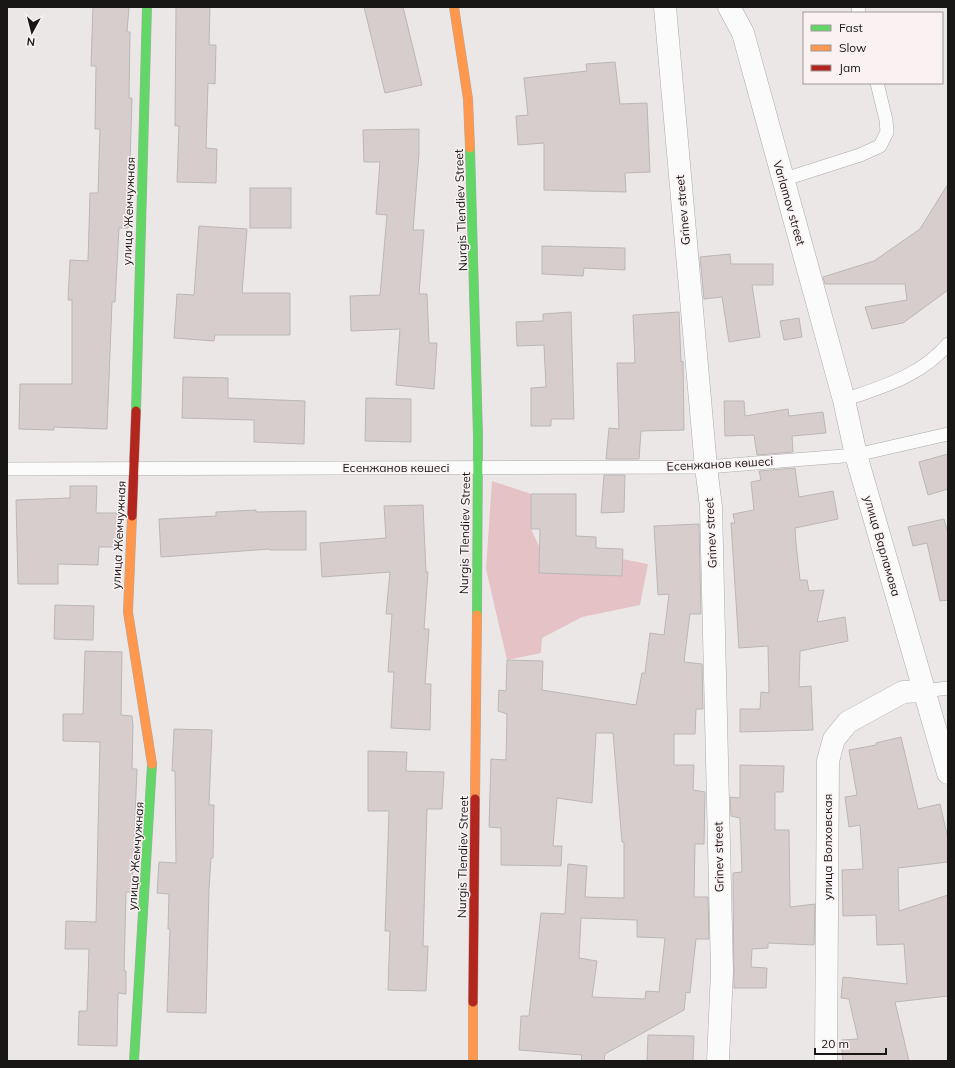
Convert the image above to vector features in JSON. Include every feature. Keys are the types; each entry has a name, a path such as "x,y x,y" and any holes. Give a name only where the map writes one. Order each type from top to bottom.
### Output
{"street":[{"name":"улица Жемчужная","path":"134,1061 153,770 128,612 134,470 147,7"},
{"name":"Nurgis Tlendiev Street","path":"454,7 468,99 473,200 478,467 473,1061"},
{"name":"Grinev street","path":"665,7 706,467 712,507 722,964 718,1061"},
{"name":"Varlamov street","path":"729,7 742,33 844,400"},
{"name":"улица Варламова","path":"844,400 856,455 924,691"},
{"path":"924,691 948,773"},
{"name":"улица Волховская","path":"826,1061 828,761 834,739 848,722 903,692 924,691"}],"lane":[{"path":"782,180 860,155 880,146 887,132 886,120 877,84"},
{"path":"844,400 894,383 918,370 941,352 948,344"},
{"name":"Есенжанов көшесі","path":"7,469 134,470 706,467 856,455 948,434"},
{"path":"924,691 948,688"}],"shaded area":[{"path":"492,481 531,494 531,529 539,546 539,573 622,576 622,559 648,564 640,605 582,617 542,638 541,653 507,660 486,569"}],"building":[{"path":"93,7 129,7 127,32 130,32 129,98 132,98 128,228 119,228 115,302 112,302 107,429 54,427 54,430 19,429 20,384 72,384 72,300 68,300 70,260 88,261 90,193 98,193 100,129 95,129 96,66 91,66"},
{"path":"176,7 210,7 209,45 216,45 215,84 208,83 206,148 217,149 216,183 177,182 179,126 175,126"},
{"path":"364,7 403,7 422,85 385,93"},
{"path":"615,62 620,104 647,103 650,172 625,173 626,192 544,190 544,143 518,145 516,116 528,115 524,78 587,71 586,64"},
{"path":"419,129 419,153 413,230 424,230 419,294 427,294 429,343 437,343 434,389 396,385 400,329 351,331 350,296 380,295 387,215 376,214 380,162 364,162 363,130"},
{"path":"948,184 948,290 903,323 872,329 865,307 907,300 905,284 825,284 823,277 874,261 920,229"},
{"path":"250,188 291,188 291,228 250,228"},
{"path":"199,226 247,229 242,293 290,293 290,335 215,335 214,341 174,338 177,294 194,295"},
{"path":"542,246 625,248 625,270 584,268 583,276 542,274"},
{"path":"730,254 731,264 773,264 773,285 752,285 760,337 729,342 722,297 704,299 700,257"},
{"path":"571,312 574,419 551,419 551,426 531,426 531,388 546,387 544,345 517,346 516,322 543,321 543,314"},
{"path":"679,312 681,362 683,361 684,430 641,431 639,459 606,459 609,428 619,429 617,363 635,363 633,315"},
{"path":"799,318 802,337 784,340 780,321"},
{"path":"183,377 228,378 228,398 305,401 304,444 254,442 254,420 182,418"},
{"path":"366,398 411,399 411,442 365,441"},
{"path":"724,401 744,401 745,416 788,409 789,416 823,412 826,433 792,436 793,452 757,455 754,435 725,436"},
{"path":"948,454 948,489 928,495 919,462"},
{"path":"795,468 799,497 833,491 838,519 795,528 796,544 800,580 807,580 809,591 824,590 817,622 845,617 848,641 800,651 799,687 811,686 813,730 740,732 740,709 760,709 761,692 769,693 768,646 739,648 731,523 735,523 733,514 754,510 751,482 761,480 759,471"},
{"path":"604,475 625,475 624,512 601,513"},
{"path":"70,486 97,486 96,513 120,513 118,547 99,547 98,565 58,564 58,584 18,584 16,500 70,498"},
{"path":"531,494 576,494 576,536 596,537 596,548 623,549 622,576 539,573 540,529 531,529"},
{"path":"423,505 426,572 428,572 424,629 429,629 425,684 431,684 430,730 391,728 394,672 388,672 392,614 386,614 390,572 322,577 320,543 386,538 384,506"},
{"path":"256,510 256,512 306,511 306,550 270,549 161,557 159,519 216,516 216,512"},
{"path":"944,519 948,534 948,600 940,601 927,543 913,546 908,527"},
{"path":"699,524 701,614 690,614 684,662 702,664 703,709 696,709 695,734 674,734 674,765 694,765 693,790 705,792 704,844 695,844 694,897 708,897 709,939 696,939 690,993 686,992 684,1010 605,1054 604,1061 581,1061 582,1055 519,1050 521,1016 529,1016 541,913 565,914 568,864 587,866 585,897 624,898 624,842 622,842 613,733 596,733 592,803 557,798 553,846 562,846 561,866 501,865 501,828 489,827 491,759 506,760 507,714 498,711 499,690 506,691 507,660 543,661 542,690 636,705 642,673 645,673 650,633 664,635 669,594 658,595 654,526","holes":["581,918 637,920 637,937 665,938 659,992 646,991 645,999 592,997 597,961 579,958"]},
{"path":"55,605 94,606 93,640 54,639"},
{"path":"85,651 122,652 121,715 132,716 132,769 137,769 132,892 126,892 124,971 126,971 126,994 118,993 117,1046 78,1045 79,1011 87,1011 89,949 65,949 66,921 96,922 100,742 63,741 63,714 83,714"},
{"path":"174,729 212,730 209,805 214,805 213,858 211,858 209,889 206,1013 167,1012 170,929 168,929 169,894 157,893 159,862 176,863 175,771 172,771"},
{"path":"901,737 918,809 940,804 948,839 948,862 898,868 899,911 948,895 948,996 895,1002 909,1061 843,1061 841,1040 858,1039 849,999 841,998 843,977 907,984 904,944 877,945 876,915 843,916 842,870 863,869 860,825 849,827 845,797 857,795 849,750 876,745 876,743"},
{"path":"368,751 407,752 406,771 444,772 442,809 427,809 423,946 428,946 426,991 388,990 390,931 385,931 389,811 368,811"},
{"path":"740,765 784,766 783,792 775,792 775,830 789,830 790,907 815,904 814,945 768,943 768,948 752,949 751,967 767,968 766,988 734,988 733,873 742,872 740,818 731,816 730,797 740,798"},
{"path":"648,1035 694,1036 693,1061 647,1061"}],"traffic: fast":[{"path":"136,411 147,7"},
{"path":"470,148 478,436 477,615"},
{"path":"134,1061 152,764"}],"traffic: slow":[{"path":"454,7 468,99 470,148"},
{"path":"132,516 128,612 152,764"},
{"path":"475,799 477,615"},
{"path":"473,1002 473,1061"}],"traffic: jam":[{"path":"132,516 136,411"},
{"path":"473,1002 475,799"}]}
